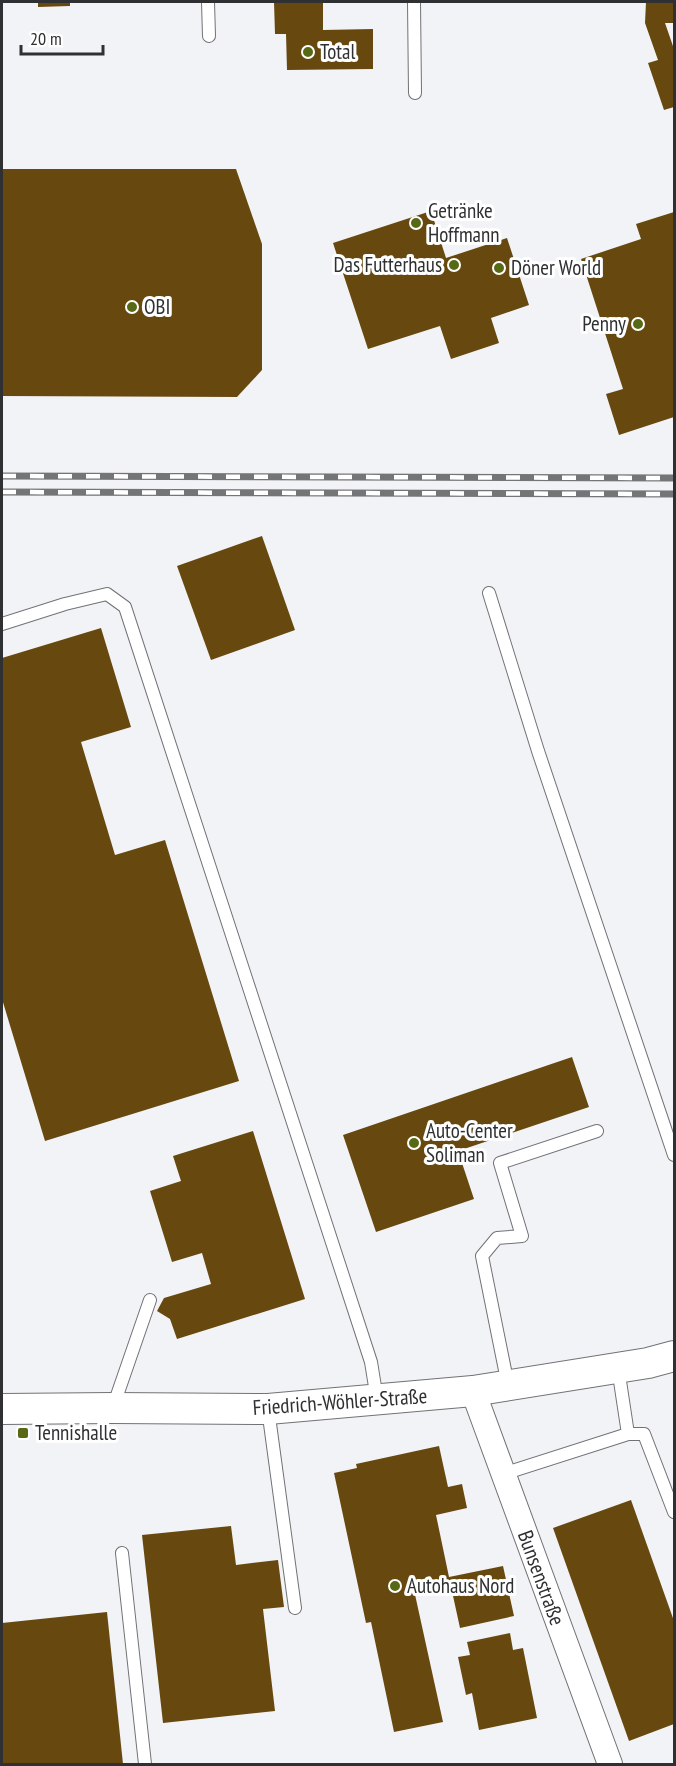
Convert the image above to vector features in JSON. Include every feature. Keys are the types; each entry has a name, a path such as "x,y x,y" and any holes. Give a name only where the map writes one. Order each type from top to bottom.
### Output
{"street":[{"name":"Friedrich-Wöhler-Straße","path":"2,1409 268,1409 473,1391 618,1368 675,1356"},
{"name":"Bunsenstraße","path":"473,1391 610,1764"}],"lane":[{"path":"208,2 209,36"},
{"path":"414,2 415,93"},
{"path":"489,592 538,751 675,1155"},
{"path":"2,624 65,604 107,594 125,608 371,1362 377,1400"},
{"path":"508,1385 482,1257 497,1238 522,1236 500,1164 597,1131"},
{"path":"113,1408 150,1300"},
{"path":"618,1368 628,1434"},
{"path":"268,1409 295,1608"},
{"path":"503,1474 628,1434 644,1434 675,1512"},
{"path":"122,1553 145,1764"}],"building":[{"path":"38,2 70,2 70,6 38,7"},
{"path":"274,2 323,2 323,30 373,29 373,69 287,70 286,34 275,34"},
{"path":"646,2 674,2 674,23 665,23 674,49 674,107 664,110 648,63 658,60 645,23"},
{"name":"OBI","path":"2,169 236,169 262,244 262,370 237,397 2,396"},
{"path":"431,211 446,258 507,238 529,305 491,318 499,343 451,359 440,326 368,349 333,243"},
{"name":"Penny","path":"674,212 674,417 619,435 606,394 623,389 581,259 641,239 636,224"},
{"path":"262,536 295,630 211,660 177,566"},
{"path":"101,628 131,727 81,742 115,855 165,840 239,1081 45,1141 2,999 2,658"},
{"name":"Auto-Center Soliman","path":"572,1057 589,1107 458,1151 474,1199 376,1232 343,1135"},
{"path":"253,1131 305,1299 177,1339 170,1319 157,1311 164,1298 211,1284 202,1253 172,1262 150,1191 181,1181 173,1156"},
{"name":"Autohaus Nord","path":"439,1446 448,1487 462,1484 467,1508 436,1515 449,1577 503,1566 514,1616 460,1628 450,1582 414,1590 443,1722 394,1732 371,1622 366,1623 334,1473 357,1468 356,1464"},
{"path":"631,1500 674,1621 674,1724 629,1741 553,1528"},
{"path":"231,1526 236,1565 278,1560 284,1607 263,1609 275,1711 163,1723 142,1535"},
{"path":"107,1612 123,1764 2,1764 2,1623"},
{"path":"510,1633 513,1650 523,1648 537,1718 479,1730 472,1693 466,1695 458,1657 470,1655 467,1642"}],"railway":[{"path":"2,476 674,478"},
{"path":"2,492 674,494"}],"place":[{"name":"Total","path":"308,52"},
{"name":"Getränke Hoffmann","path":"416,223"},
{"name":"Das Futterhaus","path":"454,265"},
{"name":"Döner World","path":"499,268"},
{"name":"OBI","path":"132,307"},
{"name":"Penny","path":"638,324"},
{"name":"Auto-Center Soliman","path":"414,1143"},
{"name":"Tennishalle","path":"23,1433"},
{"name":"Autohaus Nord","path":"395,1586"}]}
